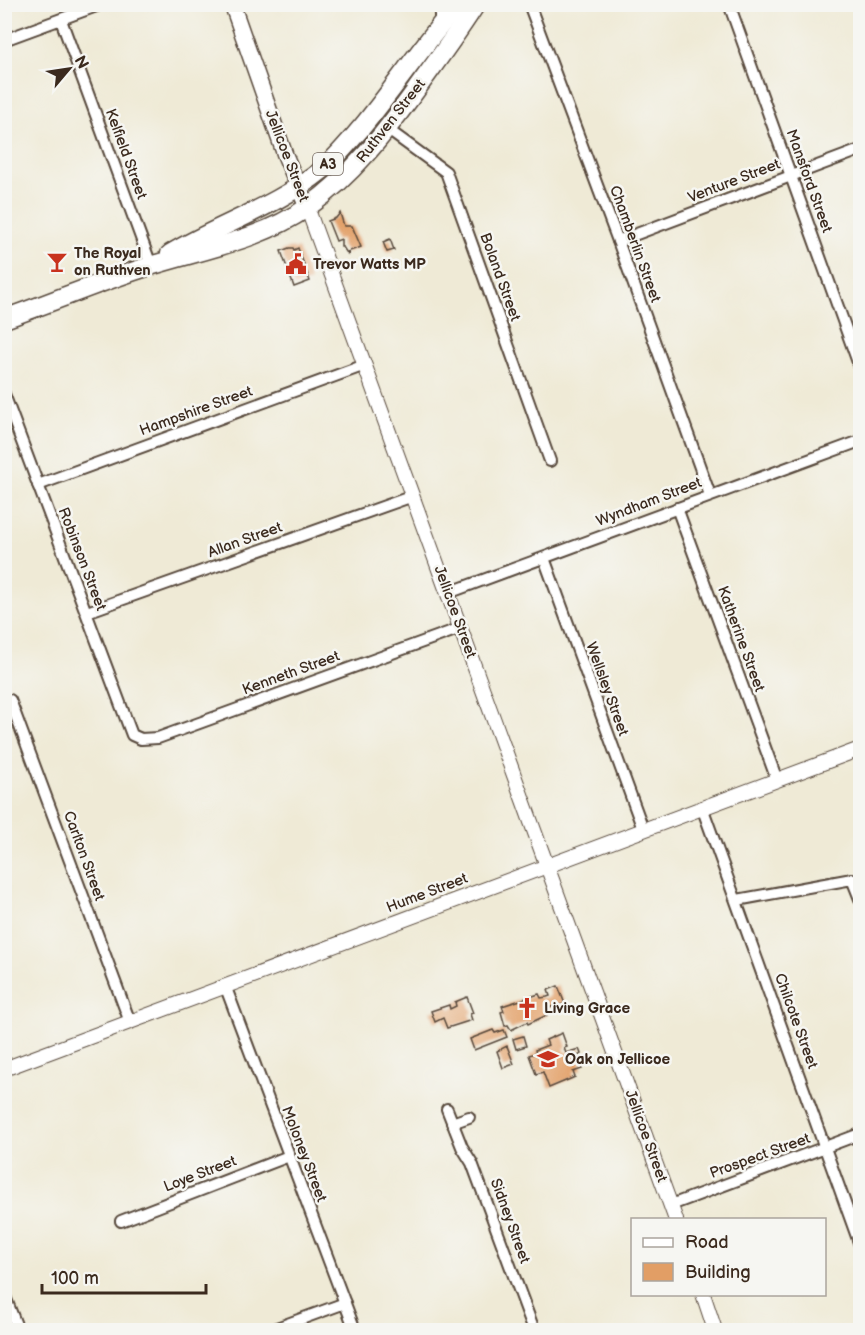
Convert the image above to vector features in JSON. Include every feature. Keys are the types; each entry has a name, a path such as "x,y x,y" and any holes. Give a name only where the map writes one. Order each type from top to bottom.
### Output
{"highway":[{"name":"Ruthven Street","path":"150,266 198,237 273,202 321,170 344,148 458,4"},
{"name":"Ruthven Street","path":"4,320 150,266 246,238 272,227 307,207 348,175 387,129 476,4"}],"main road":[{"name":"Jellicoe Street","path":"232,4 285,155 307,207"}],"street":[{"path":"4,40 102,4"},
{"path":"440,4 440,25"},
{"name":"Chamberlin Street","path":"529,4 710,495"},
{"name":"Mansford Street","path":"729,4 861,368"},
{"name":"Kelfield Street","path":"61,20 150,266"},
{"name":"Boland Street","path":"387,129 446,172 550,460"},
{"name":"Venture Street","path":"618,241 861,150"},
{"name":"Jellicoe Street","path":"307,207 675,1218"},
{"name":"Hampshire Street","path":"38,484 365,365"},
{"name":"Robinson Street","path":"4,394 132,735"},
{"name":"Wyndham Street","path":"448,593 861,441"},
{"name":"Allan Street","path":"87,612 412,496"},
{"name":"Katherine Street","path":"677,508 777,780"},
{"name":"Wellsley Street","path":"544,558 643,829"},
{"name":"Kenneth Street","path":"132,735 141,739 158,738 460,628"},
{"name":"Carlton Street","path":"10,700 130,1022"},
{"name":"Hume Street","path":"4,1069 861,749"},
{"name":"Chilcote Street","path":"702,807 861,1245"},
{"path":"737,900 852,879 861,899"},
{"name":"Moloney Street","path":"226,988 355,1330"},
{"name":"Sidney Street","path":"447,1109 462,1147 472,1163 534,1330"},
{"path":"452,1124 469,1117"},
{"name":"Prospect Street","path":"671,1205 861,1134"},
{"name":"Loye Street","path":"121,1221 289,1156"},
{"path":"4,1294 14,1329"},
{"path":"704,1296 715,1330"},
{"path":"271,1330 345,1303"}],"building":[{"path":"340,213 344,226 352,226 361,247 347,252 348,255 341,247 341,239 336,241 328,221 336,218"},
{"path":"390,239 394,250 387,252 383,242"},
{"path":"289,248 294,250 298,248 310,281 294,287 281,251"},
{"name":"Living Grace","path":"558,986 565,1004 551,1007 546,1010 547,1015 528,1024 527,1022 511,1030 508,1025 505,1026 501,1012 504,1011 502,1006 539,994 541,998 550,996 548,990"},
{"path":"467,997 473,1013 470,1014 472,1020 447,1028 443,1018 435,1022 431,1011 449,1005 450,1009 456,1006 455,1002"},
{"path":"493,1030 495,1033 504,1030 507,1037 474,1050 470,1039"},
{"path":"562,1033 567,1047 564,1048 566,1053 579,1049 581,1054 578,1056 582,1069 573,1072 575,1077 549,1088 543,1072 536,1074 529,1055 548,1045 546,1040"},
{"path":"523,1036 526,1046 516,1049 513,1039"},
{"path":"507,1046 514,1064 503,1068 497,1051"}],"place":[{"name":"The Royal on Ruthven","path":"57,262"},
{"name":"Trevor Watts MP","path":"296,264"},
{"name":"Living Grace","path":"527,1008"},
{"name":"Oak on Jellicoe","path":"548,1059"}]}
